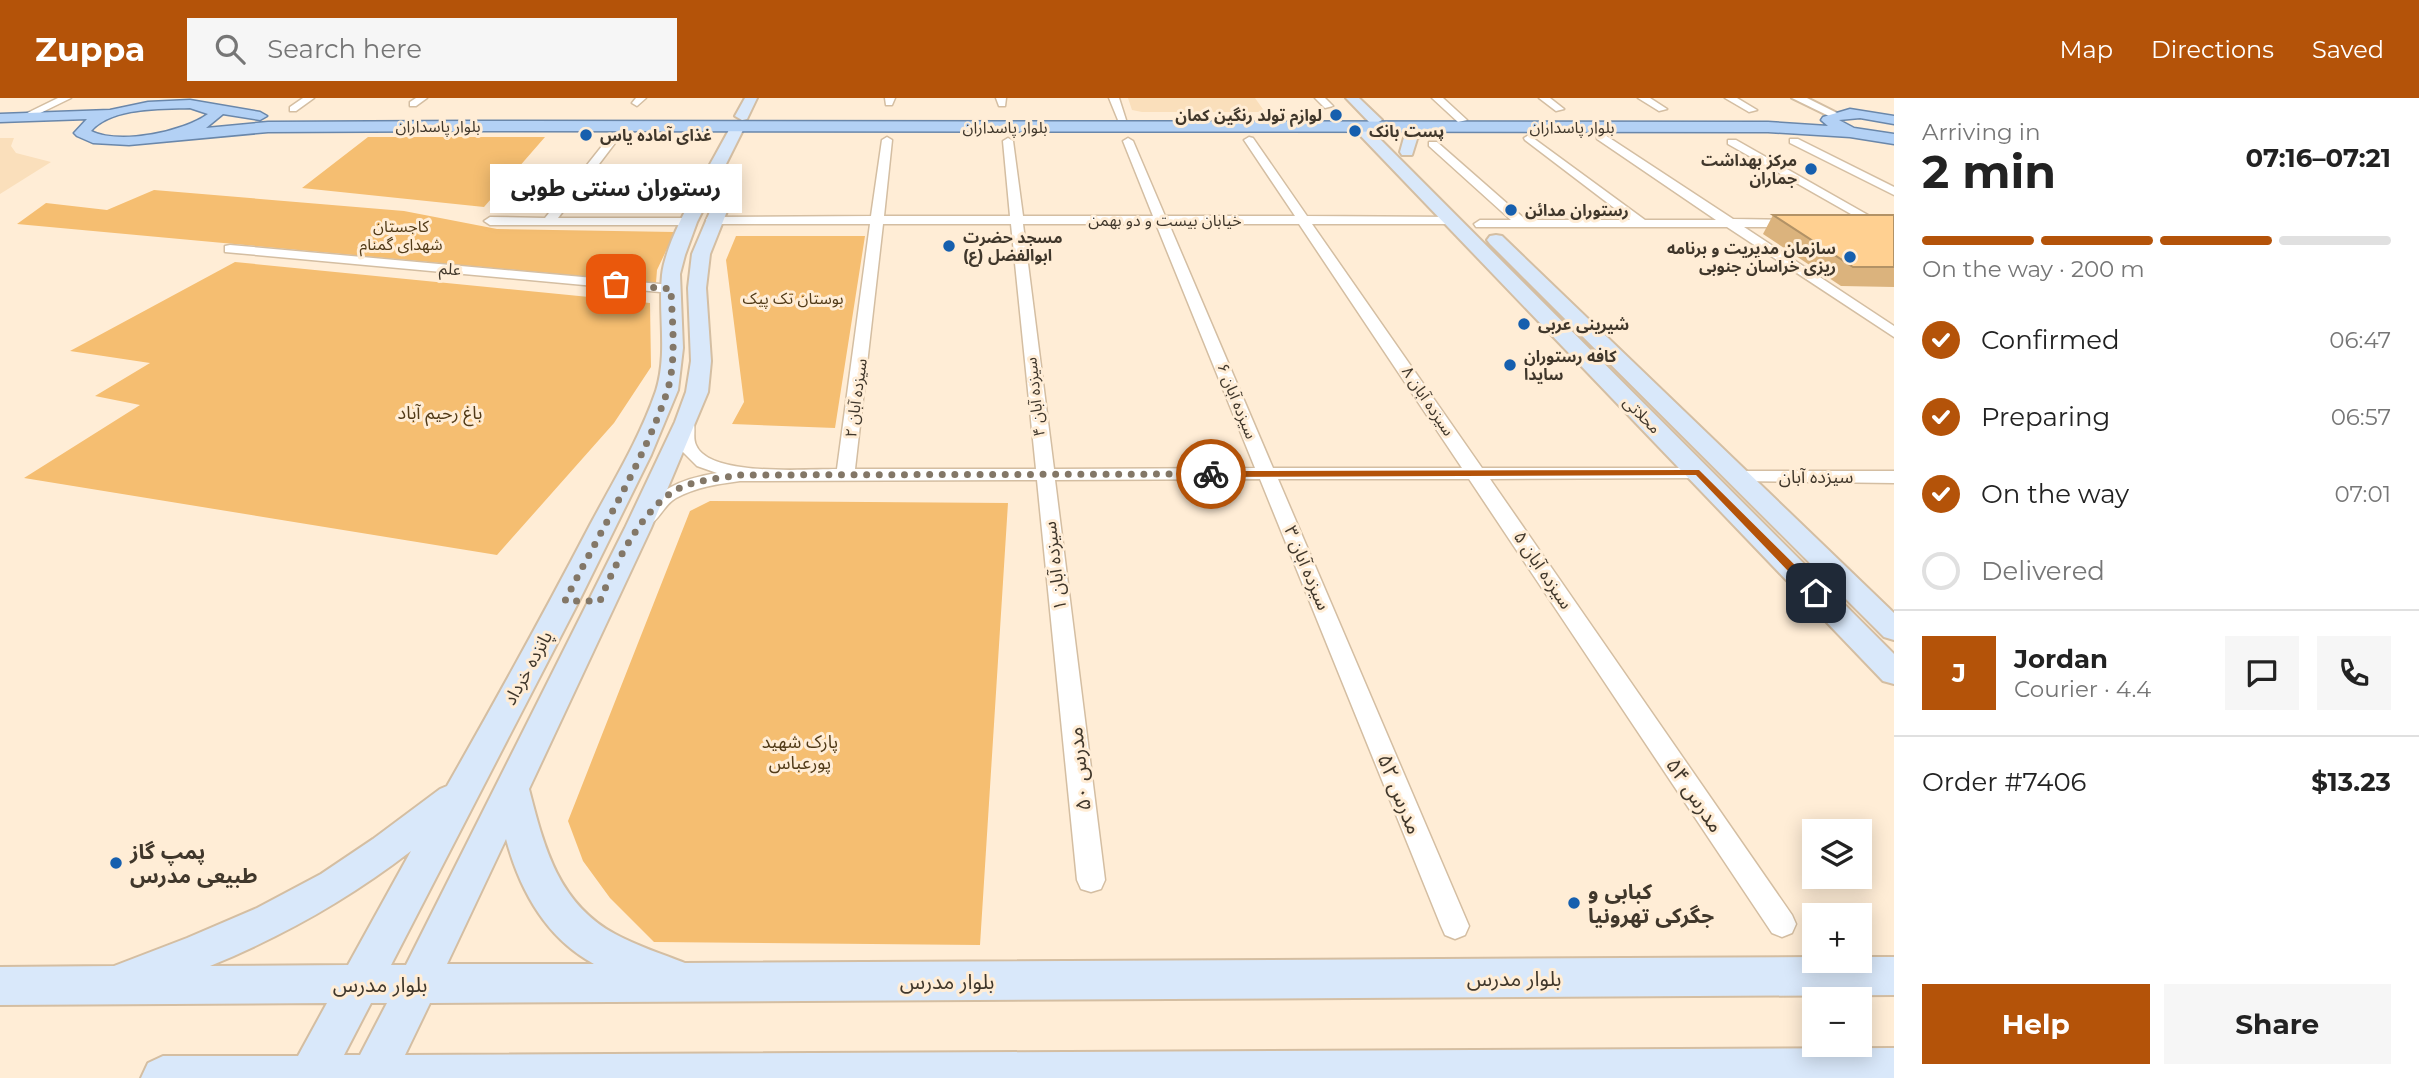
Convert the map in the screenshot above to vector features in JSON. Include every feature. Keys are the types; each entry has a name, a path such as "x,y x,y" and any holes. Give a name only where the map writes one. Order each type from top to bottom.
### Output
{"main road":[{"name":"محلاتی","path":"1352,98 1368,124 1451,220 1894,673"},
{"name":"بلوار پاسداران","path":"122,112 181,101 262,116 285,117 1122,118 1368,124 1425,128 1768,127 1850,132 1890,140"},
{"name":"محلاتی","path":"1327,101 1368,124 1407,152 1894,630"},
{"path":"0,126 31,126 107,140 159,136 204,124 216,115 211,108"},
{"path":"0,118 53,118 122,112"},
{"path":"86,136 82,133 88,124 122,112"},
{"path":"1838,116 1828,120 1830,124 1850,132"},
{"name":"بلوار پاسداران","path":"159,136 268,127 749,117 1368,124 1462,120 1811,119 1838,116 1893,120"},
{"name":"پانزده خرداد","path":"310,1078 565,601 639,455 667,390 673,348 671,274 676,255 701,221 749,117"},
{"path":"1407,152 1410,137 1425,128"},
{"name":"پانزده خرداد","path":"372,1077 600,601 638,528 697,391 701,361 698,272 701,221"},
{"path":"565,601 600,601"},
{"path":"512,789 528,858 553,909 592,942 683,982"},
{"path":"94,985 127,979 220,944 317,895 396,843 463,791"},
{"name":"بلوار مدرس","path":"0,986 1894,976"},
{"path":"163,1078 1894,1070"}],"street":[{"path":"22,118 66,98"},
{"path":"293,109 309,98"},
{"path":"1114,98 1122,118"},
{"path":"1437,98 1462,120"},
{"path":"1544,98 1559,109"},
{"path":"1643,98 1662,109"},
{"path":"1730,98 1752,110"},
{"path":"1798,98 1838,116"},
{"path":"1815,98 1838,116"},
{"path":"1601,137 1894,333"},
{"path":"1529,138 1643,223"},
{"name":"سیزده آبان ۲","path":"845,475 887,140"},
{"name":"سیزده آبان ۸","path":"1249,140 1478,473"},
{"name":"سیزده آبان ۴","path":"1008,141 1044,474"},
{"name":"سیزده آبان ۶","path":"1128,141 1268,474"},
{"path":"1794,141 1894,192"},
{"path":"1732,142 1876,223"},
{"path":"549,221 610,143"},
{"path":"1433,144 1523,224"},
{"name":"خیابان بیست و دو بهمن","path":"490,221 1451,220"},
{"path":"1480,224 1809,223"},
{"path":"1849,223 1894,223"},
{"name":"علم","path":"230,249 671,289"},
{"path":"685,422 687,447 703,462 740,475"},
{"path":"638,528 667,495 701,481 740,475 1699,472"},
{"name":"سیزده آبان ۵","path":"1478,473 1608,667"},
{"name":"سیزده آبان ۱","path":"1044,474 1066,659"},
{"name":"سیزده آبان ۳","path":"1268,474 1346,662"},
{"name":"سیزده آبان","path":"1738,477 1894,477"},
{"name":"مدرس ۵۰","path":"1066,659 1091,880"},
{"name":"مدرس ۵۲","path":"1346,662 1455,926"},
{"name":"مدرس ۵۴","path":"1608,667 1782,924"}],"shaded area":[{"path":"1128,98 1255,98 1265,112 1142,112 1132,110"},
{"path":"0,138 14,138 11,146 16,153 51,162 0,194"}],"green space":[{"path":"368,137 545,137 484,207 302,188"},
{"name":"کاجستان شهدای گمنام","path":"154,190 404,211 497,229 675,232 657,270 656,283 17,224 46,203 107,210"},
{"name":"بوستان تک پیک","path":"736,236 865,236 835,428 732,424 744,402 726,260"},
{"name":"باغ رحیم آباد","path":"235,262 650,303 651,367 614,423 497,555 24,478 140,405 95,396 150,363 70,351"},
{"name":"پارک شهید پورعباس","path":"710,501 1008,503 980,945 654,942 610,898 583,861 568,821 690,511"}],"building":[{"path":"1773,215 1894,215 1894,267 1853,267"}],"way so far":[{"path":"616,284 671,289 673,348 667,390 639,455 565,601 600,601 638,528 667,495 701,481 740,475 1211,474"}],"place":[{"name":"لوازم تولد رنگین کمان","path":"1336,115"},
{"name":"پست بانک","path":"1355,131"},
{"name":"غذای آماده یاس","path":"586,135"},
{"name":"مرکز بهداشت جماران","path":"1811,169"},
{"name":"رستوران مدائن","path":"1511,210"},
{"name":"مسجد حضرت ابوالفضل (ع)","path":"949,246"},
{"name":"سازمان مدیریت و برنامه ریزی خراسان جنوبی","path":"1850,257"},
{"name":"رستوران سنتی طوبی","path":"616,284"},
{"name":"شیرینی عربی","path":"1524,324"},
{"name":"کافه رستوران سایدا","path":"1510,365"},
{"name":"پمپ گاز طبیعی مدرس","path":"116,863"},
{"name":"کبابی و جگرکی تهرونیا","path":"1574,903"}],"route":[{"path":"1211,474 1699,472 1816,593"}]}
